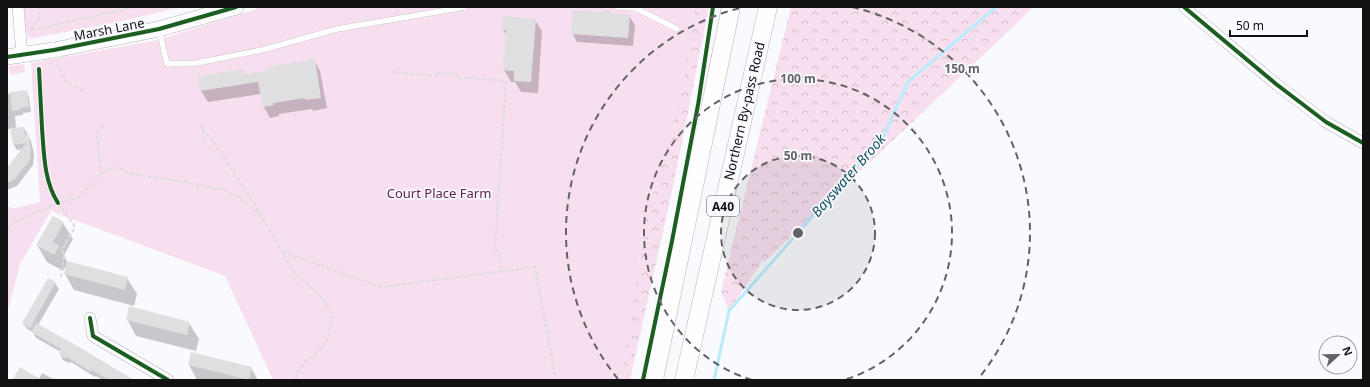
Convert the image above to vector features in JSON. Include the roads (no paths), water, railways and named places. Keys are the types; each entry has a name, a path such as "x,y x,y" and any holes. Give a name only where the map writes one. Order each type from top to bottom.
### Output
{"highway":[{"name":"A40","path":"654,380 730,7"},
{"name":"Northern By-pass Road","path":"684,380 768,7"}],"main road":[{"name":"Marsh Lane","path":"7,58 24,48 159,29 236,7"}],"street":[{"path":"18,7 24,48"},
{"path":"1184,7 1276,84 1326,122 1363,143"},
{"path":"90,318 93,336 168,380"}],"lane":[{"path":"159,29 167,64 196,63 262,50 338,29 465,7"},
{"path":"616,7 635,8 677,29"}],"waterway":[{"name":"Bayswater Brook","path":"714,380 729,311 884,135 908,82 996,7"}],"park label":[{"name":"Court Place Farm","path":"439,193"}]}
